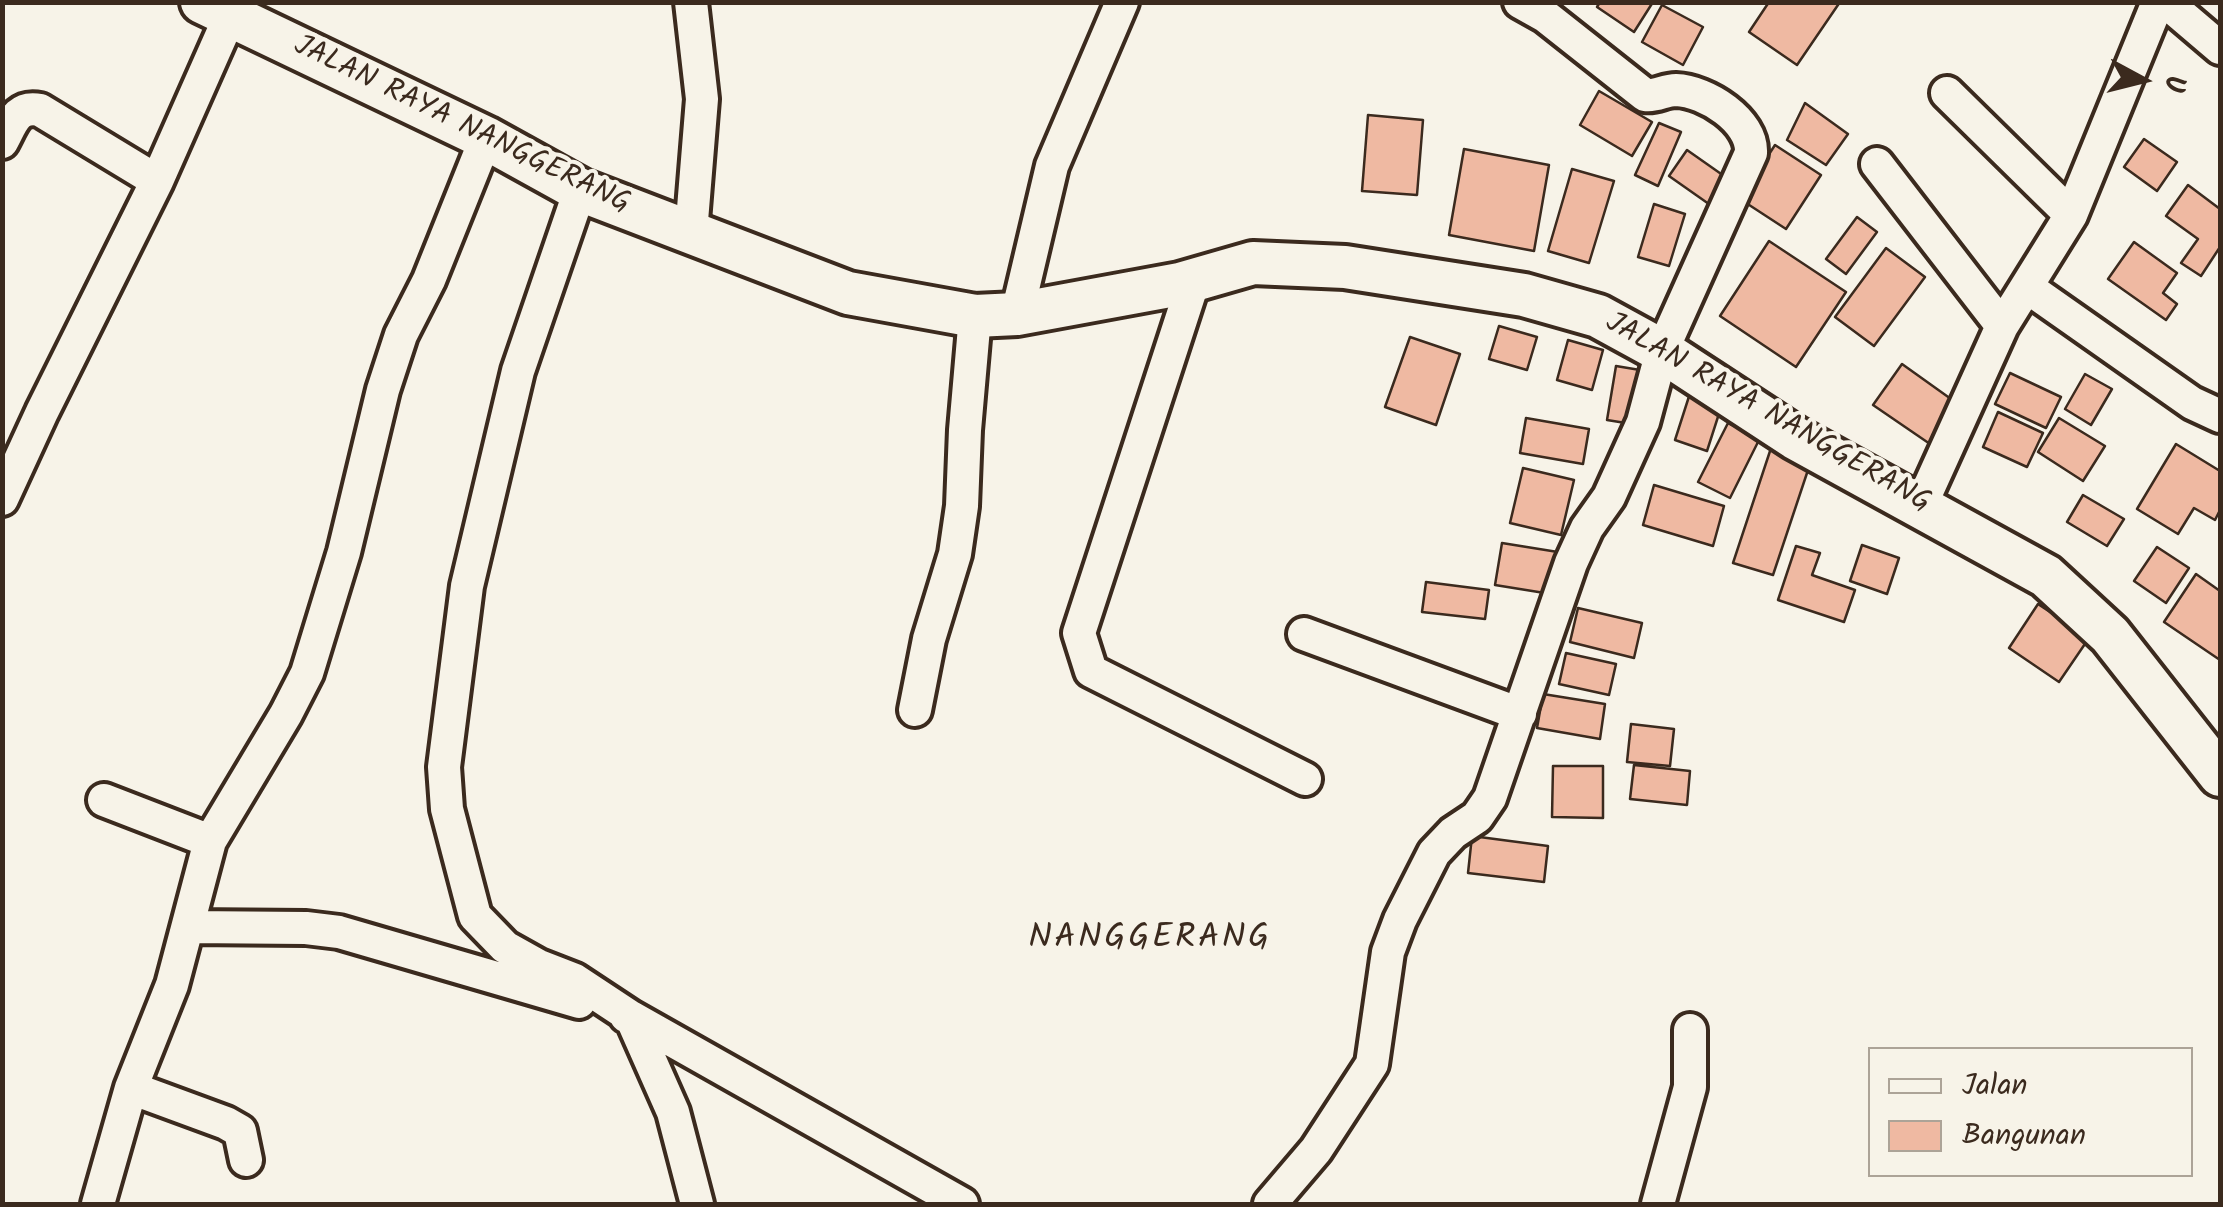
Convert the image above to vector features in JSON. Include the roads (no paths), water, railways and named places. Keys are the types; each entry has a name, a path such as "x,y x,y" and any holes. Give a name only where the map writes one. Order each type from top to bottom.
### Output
{"street":[{"path":"690,234 702,98 691,2"},
{"path":"1018,314 1052,166 1122,2"},
{"path":"1270,1204 1316,1150 1372,1064 1388,952 1400,920 1434,853 1453,833 1478,817 1490,798 1571,563 1586,528 1609,496 1643,422 1662,351 1751,153 1748,130 1727,110 1680,90 1645,96 1545,16 1520,2"},
{"path":"1920,504 2002,326 2071,215 2162,2 2220,48"},
{"path":"2,498 157,181 216,9"},
{"name":"JALAN RAYA NANGGERANG","path":"216,9 486,138 580,190 848,293 975,316 1018,314 1194,280 1253,263 1345,267 1524,295 1598,316 1662,351 1795,438 2046,576 2110,636 2220,775"},
{"path":"1947,93 2071,215"},
{"path":"2,142 17,114 29,108 40,110 157,181"},
{"path":"98,1204 131,1088 172,985 210,840 307,673 344,552 383,390 401,335 429,280 486,138"},
{"path":"1877,164 2002,326"},
{"path":"580,190 518,371 467,586 444,767 447,809 475,916 504,947 575,980 631,1017 962,1204"},
{"path":"1194,280 1079,633 1091,671 1305,779"},
{"path":"2026,286 2192,403 2220,416"},
{"path":"915,710 928,639 954,554 962,506 975,316"},
{"path":"1304,634 1520,714"},
{"path":"104,800 210,840"},
{"path":"188,927 339,932 631,1017 673,1112 697,1204"},
{"path":"1658,1204 1690,1087 1690,1030"},
{"path":"131,1088 226,1123 240,1132 246,1160"}],"district":[{"name":"NANGGERANG","path":"1150,941"}]}
